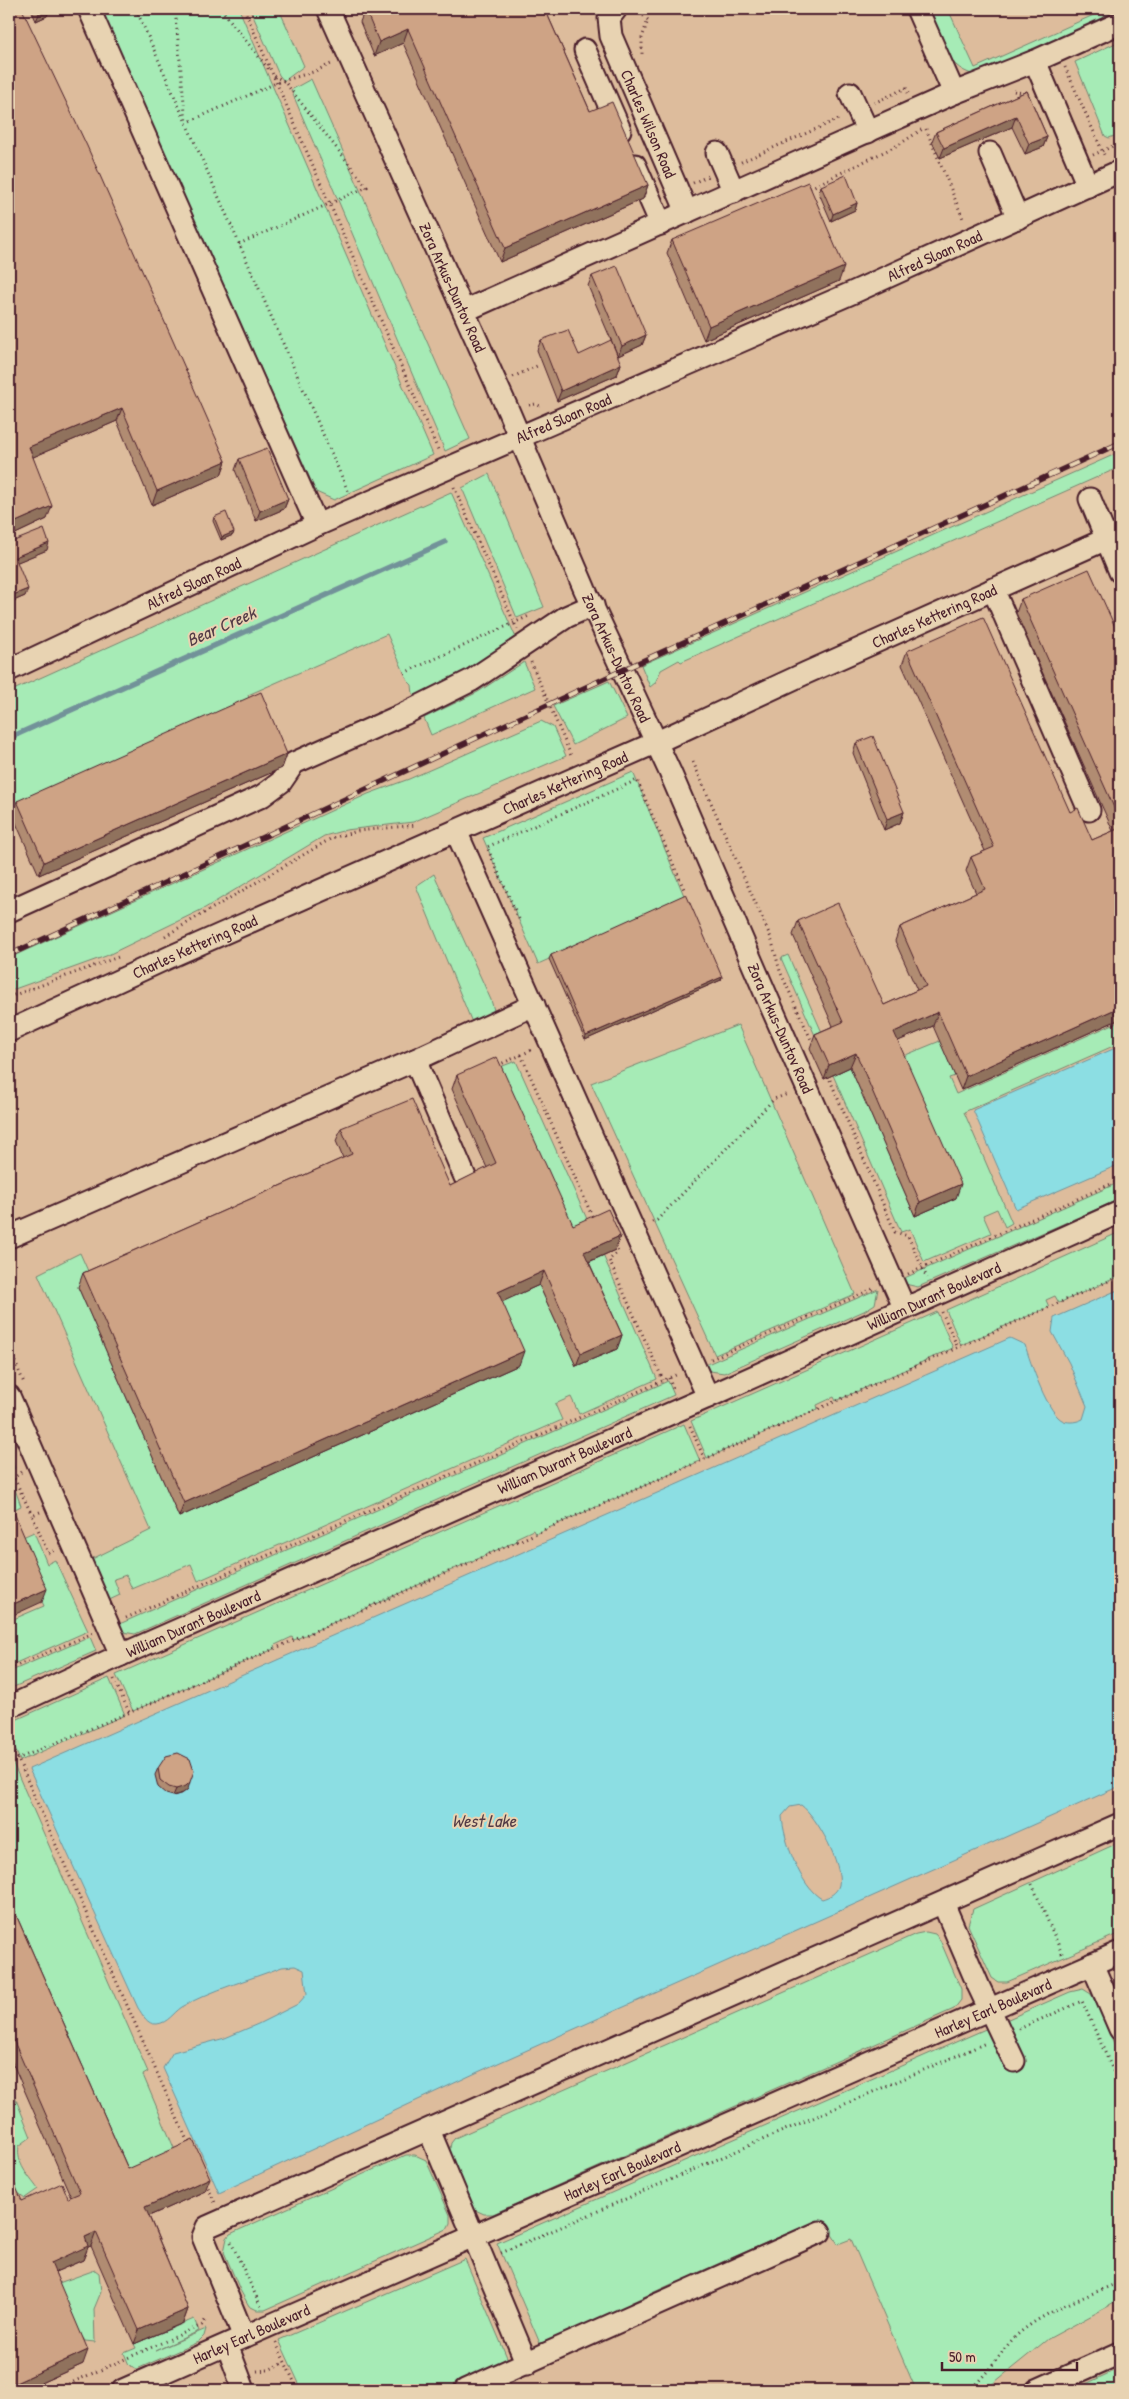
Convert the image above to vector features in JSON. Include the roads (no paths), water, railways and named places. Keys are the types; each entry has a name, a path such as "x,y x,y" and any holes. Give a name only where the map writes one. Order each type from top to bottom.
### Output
{"lane":[{"path":"89,9 317,525"},
{"name":"Zora Arkus-Duntov Road","path":"328,9 520,436 592,605 657,742 773,1012 904,1307"},
{"name":"Charles Wilson Road","path":"616,9 609,18 611,36 687,212"},
{"path":"917,9 954,93"},
{"path":"464,311 954,93 1035,61 1120,23"},
{"path":"585,50 661,224"},
{"path":"1035,61 1088,186"},
{"path":"854,101 868,132"},
{"path":"990,153 1018,218"},
{"path":"720,161 734,192"},
{"name":"Alfred Sloan Road","path":"9,670 317,525 784,322 1117,173"},
{"path":"1090,499 1113,536 1120,572"},
{"name":"Charles Kettering Road","path":"9,1030 657,742 1113,536"},
{"path":"993,589 1089,810"},
{"path":"9,911 262,796 281,782 294,764 404,714 472,680 523,643 566,617 592,605"},
{"path":"456,831 708,1397"},
{"path":"9,1236 415,1060 534,1005"},
{"path":"415,1060 465,1177"},
{"name":"William Durant Boulevard","path":"9,1707 121,1655 708,1397 904,1307 1120,1212"},
{"path":"9,1396 121,1655"},
{"path":"244,2390 236,2341 203,2237 207,2227 1120,1824"},
{"path":"943,1903 1014,2061"},
{"name":"Harley Earl Boulevard","path":"123,2390 1120,1952"},
{"path":"1092,1964 1120,2029"},
{"path":"429,2130 527,2364"},
{"path":"465,2390 820,2232"},
{"path":"1037,2390 1052,2386 1120,2353"}],"water":[{"path":"1120,1046 1120,1164 1016,1209 973,1110"},
{"name":"West Lake","path":"1120,1289 1120,1786 478,2072 219,2193 163,2068 173,2052 225,2038 298,2004 307,1994 304,1970 295,1966 282,1967 194,2001 182,2007 161,2023 154,2024 148,2021 138,2008 29,1769 1010,1338 1025,1345 1040,1387 1058,1417 1069,1422 1081,1420 1087,1406 1069,1363 1052,1332 1054,1318","holes":["801,1805 828,1842 839,1876 839,1885 835,1892 822,1899 814,1893 800,1874 794,1862 783,1826 782,1816 790,1807"]}],"waterway":[{"name":"Bear Creek","path":"9,738 445,542"}],"railway":[{"path":"9,955 640,662 1120,443"}]}
